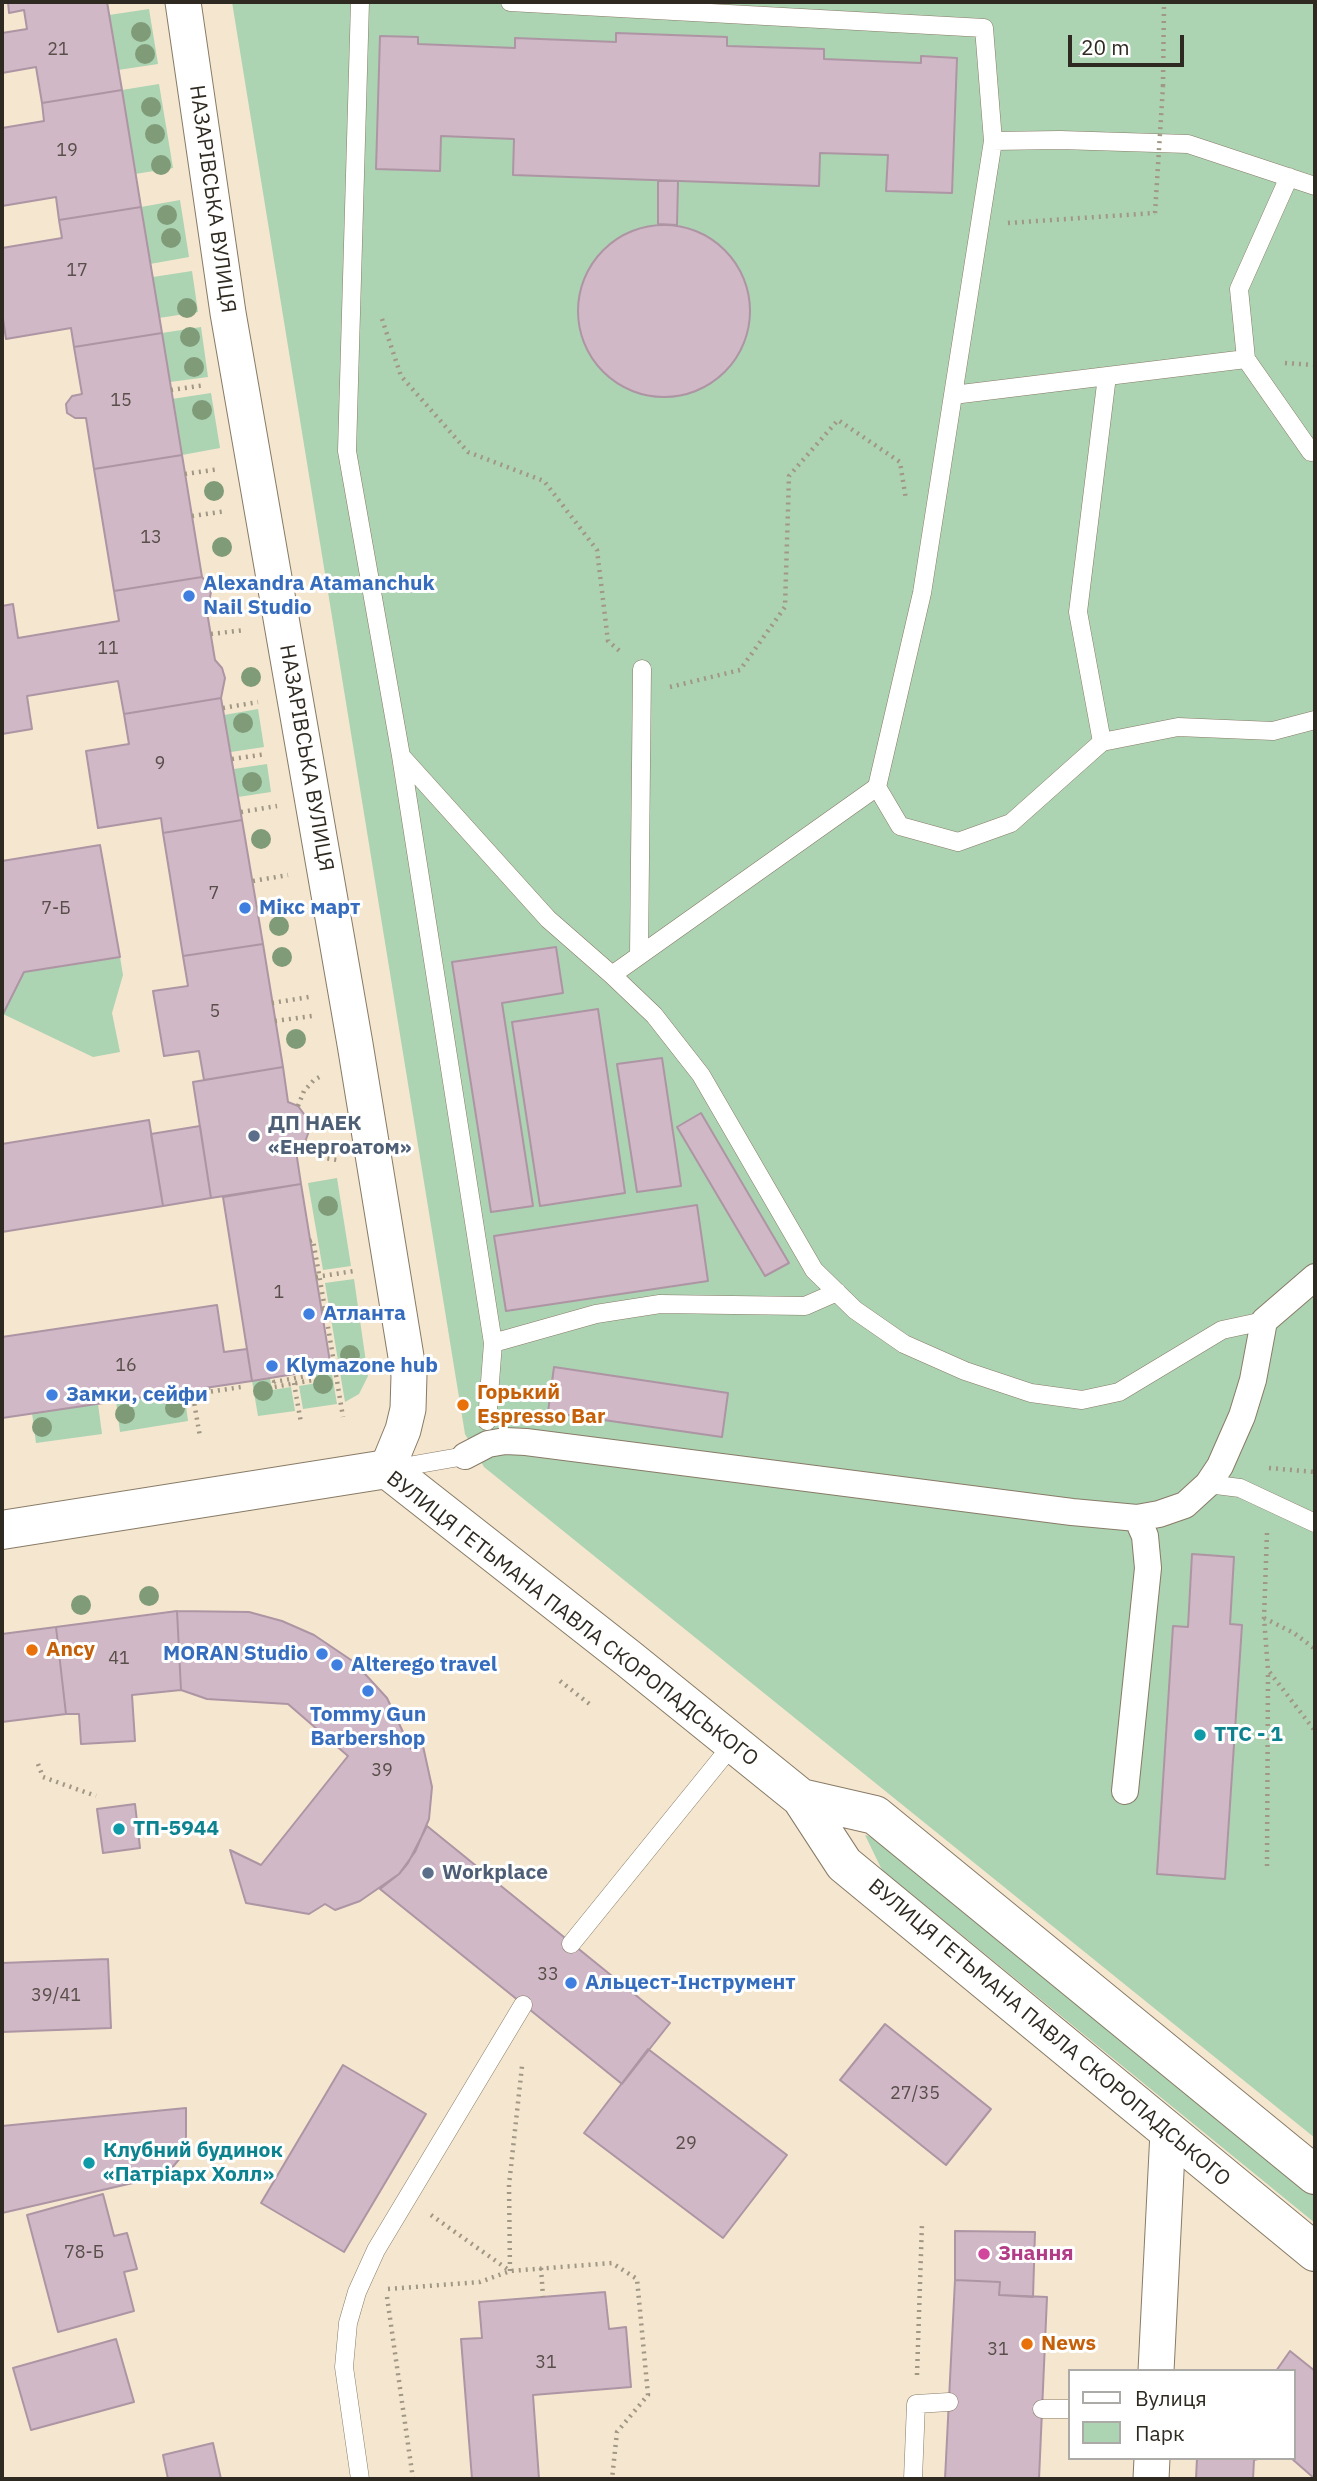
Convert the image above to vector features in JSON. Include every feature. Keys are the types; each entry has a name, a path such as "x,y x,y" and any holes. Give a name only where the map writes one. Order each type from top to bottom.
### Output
{"main road":[{"name":"ВУЛИЦЯ ГЕТЬМАНА ПАВЛА СКОРОПАДСЬКОГО","path":"2,1530 387,1469 801,1798 844,1864 1315,2252"},
{"name":"ВУЛИЦЯ ГЕТЬМАНА ПАВЛА СКОРОПАДСЬКОГО","path":"801,1798 875,1815 1315,2175"}],"street":[{"name":"НАЗАРІВСЬКА ВУЛИЦЯ","path":"183,2 228,313 353,1030 409,1375 408,1409 403,1430 387,1469"},
{"path":"465,1455 488,1444 526,1441 1072,1512 1137,1518 1159,1514 1185,1505 1208,1484 1220,1466 1242,1416 1253,1380 1264,1321 1315,1278"},
{"path":"1125,1791 1148,1568 1145,1536 1137,1518"},
{"path":"1156,2369 1168,2132"},
{"path":"1152,2460 1152,2479"}],"lane":[{"path":"360,2 348,451 401,756 493,1343 487,1420"},
{"path":"510,2 984,28 993,141 922,593 877,787 612,975"},
{"path":"993,141 1188,144 1315,186"},
{"path":"1289,177 1239,289 1246,359 1311,452"},
{"path":"953,395 1246,359"},
{"path":"1102,742 1078,612 1107,376"},
{"path":"639,955 642,669"},
{"path":"877,787 900,826 958,842 1011,823 1102,742 1178,727 1273,731 1315,720"},
{"path":"401,756 548,919 654,1015 701,1075 814,1270 855,1310 904,1344 953,1366 1031,1392 1082,1400 1119,1392 1222,1331 1264,1321"},
{"path":"493,1343 596,1314 660,1304 805,1306 837,1292"},
{"path":"387,1469 465,1455"},
{"path":"1208,1484 1240,1488 1315,1523"},
{"path":"571,1944 733,1744"},
{"path":"360,2479 344,2367 348,2323 358,2292 376,2250 523,2005"},
{"path":"913,2479 916,2404 949,2402"},
{"path":"1042,2409 1068,2409"}],"path":[{"path":"980,225 1155,213 1163,86 1164,2"},
{"path":"379,312 401,376 468,452 544,481 597,550 608,642 666,688 740,670 785,607 789,475 838,421 900,462 906,501"},
{"path":"171,390 206,385"},
{"path":"185,474 220,469"},
{"path":"192,516 239,510"},
{"path":"211,634 244,630"},
{"path":"223,708 269,700"},
{"path":"232,759 277,752"},
{"path":"241,812 285,804"},
{"path":"253,881 296,874"},
{"path":"257,908 300,901"},
{"path":"272,1003 315,996"},
{"path":"275,1021 317,1015"},
{"path":"298,1106 304,1091 314,1080 327,1073"},
{"path":"306,1142 326,1158 341,1161"},
{"path":"310,1241 313,1240 343,1417"},
{"path":"318,1276 358,1270"},
{"path":"294,1379 301,1423"},
{"path":"208,1388 208,1392 241,1387"},
{"path":"192,1390 200,1437"},
{"path":"1267,1866 1268,1671 1264,1618 1267,1500 1258,1467 1315,1472"},
{"path":"1264,1618 1294,1633 1315,1650"},
{"path":"1268,1671 1315,1731"},
{"path":"561,1681 592,1706"},
{"path":"38,1764 43,1777 96,1796"},
{"path":"510,2271 509,2186 523,2054 513,2022"},
{"path":"424,2209 510,2271"},
{"path":"916,2404 922,2223"},
{"path":"407,2288 480,2282 510,2271 611,2263 637,2279 648,2395 617,2432 612,2479"},
{"path":"541,2268 543,2297"},
{"path":"386,2289 413,2479"}],"green space":[{"path":"232,2 1315,2 1315,2138 484,1467 465,1434"},
{"path":"149,9 158,64 118,70 109,15"},
{"path":"159,84 173,168 135,174 122,90"},
{"path":"180,200 189,257 150,264 141,207"},
{"path":"192,271 198,312 159,318 153,277"},
{"path":"201,327 208,377 170,382 162,333"},
{"path":"211,393 220,448 182,455 172,399"},
{"path":"258,709 264,747 231,752 224,715"},
{"path":"267,764 271,792 238,797 234,769"},
{"path":"120,957 123,975 112,1013 120,1052 93,1057 3,1014 24,972"},
{"path":"337,1178 351,1266 323,1270 308,1183"},
{"path":"354,1279 368,1376 359,1394 345,1402 325,1283"},
{"path":"331,1368 337,1404 303,1409 299,1386 317,1383 315,1372"},
{"path":"270,1378 272,1390 291,1387 295,1411 258,1416 252,1381"},
{"path":"184,1391 188,1421 120,1432 116,1401"},
{"path":"98,1404 102,1434 36,1443 32,1413"},
{"path":"865,1835 899,1845 1315,2188 1315,2223 882,1870"}],"building":[{"path":"8,2 107,2 122,90 42,103 36,67 2,73 2,33 27,29 24,10 9,13"},
{"path":"616,33 727,37 727,46 824,49 824,59 921,63 921,56 957,58 952,193 886,191 888,155 820,153 819,186 513,175 514,139 441,136 440,171 376,169 380,36 418,37 418,44 515,48 515,38 616,42"},
{"path":"122,90 141,207 59,220 56,197 2,206 2,128 44,121 42,103"},
{"path":"658,181 678,181 677,225 658,224"},
{"path":"141,207 162,333 74,347 71,328 6,339 2,312 2,248 62,238 59,220"},
{"path":"664,225 697,232 725,250 743,278 750,311 743,344 725,372 697,390 664,397 631,390 603,372 585,344 578,311 585,278 603,250 631,232"},
{"path":"162,333 182,455 94,469 86,418 75,418 67,413 66,404 72,396 82,394 74,347"},
{"path":"182,455 202,577 114,591 94,469"},
{"path":"202,577 211,592 207,612 215,660 222,668 225,678 221,698 124,714 118,681 27,696 32,729 2,734 2,606 13,604 18,638 119,621 114,591"},
{"path":"221,698 242,820 163,833 161,818 98,828 86,751 129,744 124,714"},
{"path":"242,820 263,944 183,956 163,833"},
{"path":"100,845 120,957 24,972 2,1016 2,861"},
{"path":"263,944 283,1067 204,1080 199,1051 164,1056 153,991 188,986 183,956"},
{"path":"556,947 563,993 502,1003 533,1206 491,1212 452,962"},
{"path":"598,1009 625,1193 540,1206 512,1022"},
{"path":"662,1058 681,1186 637,1192 617,1064"},
{"name":"ДП НАЕК «Енергоатом»","path":"283,1067 288,1102 298,1106 307,1118 309,1131 305,1142 296,1151 301,1184 211,1198 193,1082"},
{"path":"701,1113 789,1263 765,1276 677,1127"},
{"path":"149,1120 163,1206 2,1232 2,1144"},
{"path":"200,1126 211,1198 163,1206 151,1134"},
{"path":"301,1184 331,1368 252,1381 223,1197"},
{"path":"697,1205 708,1281 506,1311 494,1236"},
{"path":"217,1305 224,1352 247,1349 252,1381 2,1418 2,1337"},
{"path":"554,1367 728,1393 722,1437 548,1412"},
{"name":"ТТС - 1","path":"1192,1554 1234,1557 1230,1624 1242,1625 1225,1879 1157,1874 1173,1626 1188,1627"},
{"path":"177,1611 249,1612 282,1621 314,1635 354,1662 387,1698 411,1749 423,1746 432,1787 429,1819 415,1852 399,1874 360,1901 335,1910 325,1904 309,1914 246,1903 230,1850 261,1865 348,1756 288,1704 207,1699 181,1690"},
{"path":"177,1611 181,1690 132,1695 135,1741 81,1744 79,1714 66,1714 56,1627"},
{"path":"56,1627 66,1714 2,1722 2,1634"},
{"name":"ТП-5944","path":"135,1804 140,1848 103,1853 97,1809"},
{"path":"427,1826 670,2023 622,2084 380,1889 408,1863"},
{"path":"108,1959 111,2028 2,2032 2,1963"},
{"path":"885,2024 991,2109 946,2165 840,2080"},
{"path":"648,2049 787,2155 723,2238 584,2133"},
{"path":"343,2065 426,2114 344,2252 261,2203"},
{"name":"Клубний будинок «Патріарх Холл»","path":"186,2108 186,2144 181,2157 171,2169 159,2177 2,2213 2,2126"},
{"path":"103,2194 114,2236 127,2233 137,2269 124,2272 134,2311 58,2332 27,2215"},
{"path":"955,2231 1035,2232 1033,2297 999,2295 1000,2282 955,2280"},
{"path":"955,2280 1000,2282 999,2295 1047,2297 1039,2479 945,2479"},
{"path":"605,2292 609,2329 626,2327 631,2387 533,2395 539,2479 472,2479 461,2339 482,2338 479,2302"},
{"path":"116,2339 134,2402 31,2430 13,2368"},
{"path":"1290,2351 1315,2371 1315,2479 1293,2460 1296,2460 1296,2369 1277,2369"},
{"path":"213,2443 221,2479 168,2479 163,2455"},
{"path":"1197,2460 1254,2460 1253,2479 1196,2479"}],"place":[{"name":"Alexandra Atamanchuk Nail Studio","path":"189,596"},
{"name":"Мікс март","path":"245,908"},
{"name":"ДП НАЕК «Енергоатом»","path":"254,1136"},
{"name":"Атланта","path":"309,1314"},
{"name":"Klymazone hub","path":"272,1366"},
{"name":"Замки, сейфи","path":"52,1395"},
{"name":"Горький Espresso Bar","path":"463,1405"},
{"name":"Ancy","path":"32,1650"},
{"name":"MORAN Studio","path":"322,1654"},
{"name":"Alterego travel","path":"337,1665"},
{"name":"Tommy Gun Barbershop","path":"368,1691"},
{"name":"ТТС - 1","path":"1200,1735"},
{"name":"ТП-5944","path":"119,1829"},
{"name":"Workplace","path":"428,1873"},
{"name":"Альцест-Інструмент","path":"571,1983"},
{"name":"Клубний будинок «Патріарх Холл»","path":"89,2163"},
{"name":"Знання","path":"984,2254"},
{"name":"News","path":"1027,2344"}]}
